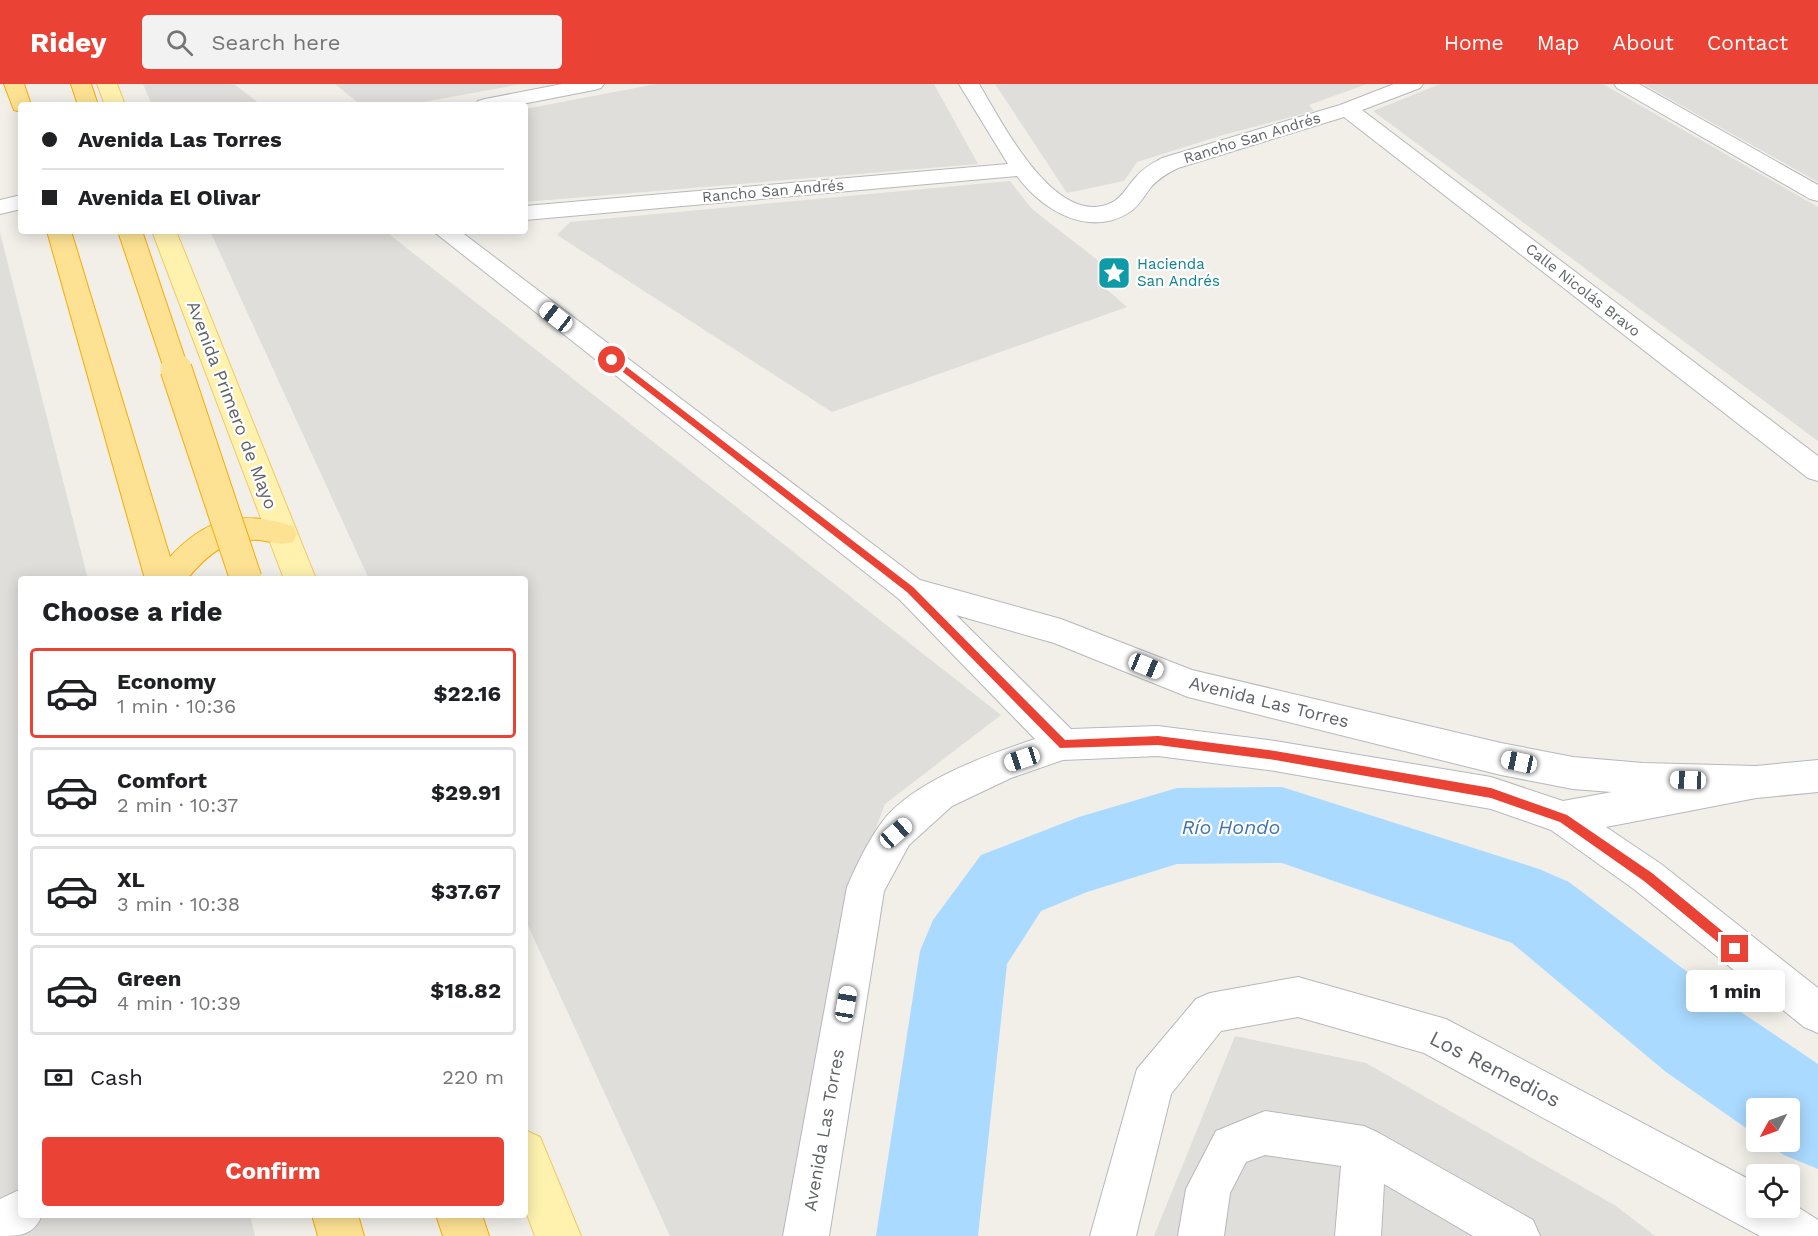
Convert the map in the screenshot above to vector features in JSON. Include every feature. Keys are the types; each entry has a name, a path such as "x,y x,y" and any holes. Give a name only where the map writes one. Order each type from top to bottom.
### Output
{"highway":[{"path":"14,84 20,102"},
{"path":"81,84 87,102"},
{"path":"60,234 160,576"},
{"name":"Avenida Primero de Mayo","path":"131,234 245,576"},
{"path":"172,576 194,549 217,535 241,527 259,527 282,534"},
{"path":"336,1218 341,1236"},
{"path":"460,1218 466,1236"}],"main road":[{"path":"107,84 114,102"},
{"name":"Avenida Primero de Mayo","path":"165,234 299,576"},
{"path":"528,1160 558,1236"}],"street":[{"path":"501,102 594,84"},
{"path":"969,84 1022,169"},
{"name":"Rancho San Andrés","path":"528,213 1022,169 1053,203 1071,212 1088,215 1105,214 1131,200 1153,172 1170,164 1347,109 1413,84"},
{"path":"1624,84 1818,194"},
{"name":"Calle Nicolás Bravo","path":"1347,109 1818,471"},
{"path":"0,207 18,203"},
{"name":"Avenida Las Torres","path":"449,234 910,590 1061,632 1188,683 1501,759 1573,773 1643,779 1756,782"},
{"path":"910,590 1063,745"},
{"name":"Avenida Las Torres","path":"806,1236 866,887 896,833 939,795 1001,766 1063,745 1158,741 1275,756 1491,793 1563,819 1648,877 1818,1013"},
{"path":"1563,819 1756,782 1818,776"},
{"name":"Los Remedios","path":"1113,1236 1152,1084 1210,1013 1298,997 1431,1034 1746,1201"},
{"path":"1201,1236 1208,1189 1231,1146 1265,1133 1364,1148 1515,1235"},
{"path":"1358,1236 1364,1148"},
{"path":"0,1223 18,1214"},
{"name":"Los Remedios","path":"1774,1218 1802,1236"}],"shaded area":[{"path":"143,84 234,84 257,102 151,102"},
{"path":"335,84 522,84 423,102 357,102"},
{"path":"656,84 934,84 978,164 528,202 528,108"},
{"path":"995,84 1367,84 1309,105 1314,111 1223,135 1137,162 1124,181 1067,193"},
{"path":"1440,84 1603,84 1818,207 1818,441 1373,111"},
{"path":"1643,84 1818,84 1818,182"},
{"path":"1010,181 1032,209 1114,273 1105,288 1127,307 832,412 557,235 570,222"},
{"path":"0,233 87,576 18,576 18,1218 251,1218 255,1236 0,1236"},
{"path":"211,234 389,234 1001,715 885,804 845,910 787,1236 670,1236 528,926 528,576 368,576"},
{"path":"1235,1036 1366,1063 1616,1206 1655,1236 1154,1236"}],"waterway":[{"name":"Río Hondo","path":"927,1236 964,951 1011,883 1079,856 1177,826 1282,825 1539,911 1699,1039 1818,1121"}],"place":[{"name":"Hacienda San Andrés","path":"1114,273"}],"route":[{"path":"612,360 910,590 1063,745 1158,741 1275,756 1491,793 1563,819 1648,877 1735,949"}]}
